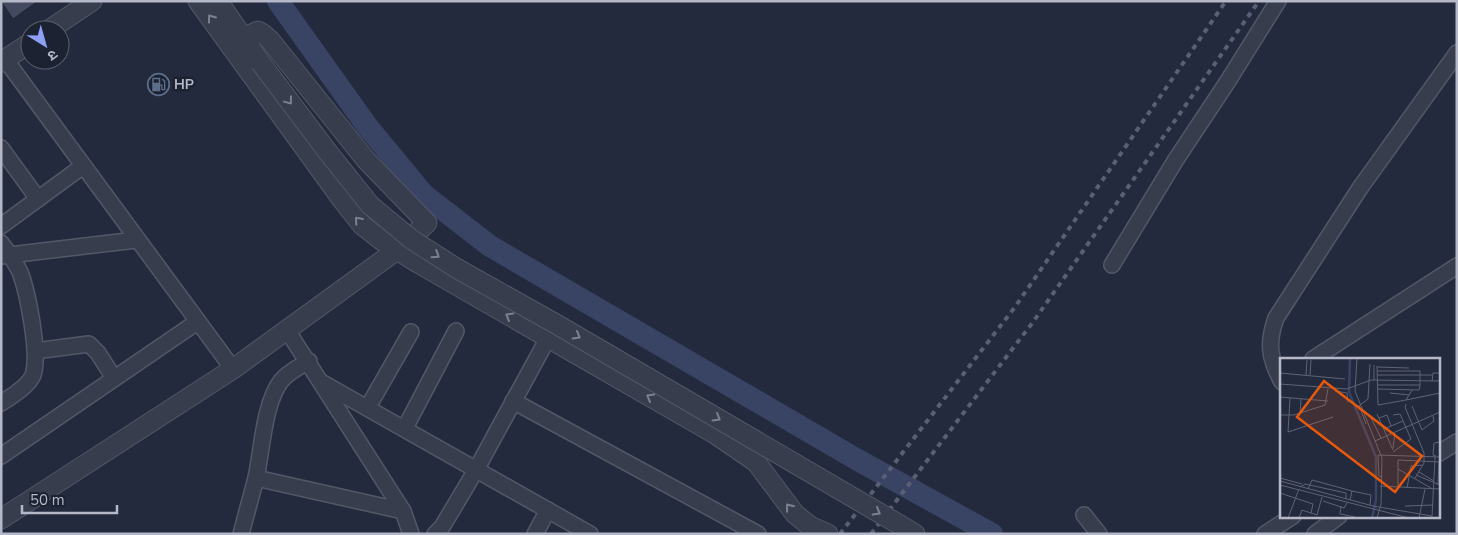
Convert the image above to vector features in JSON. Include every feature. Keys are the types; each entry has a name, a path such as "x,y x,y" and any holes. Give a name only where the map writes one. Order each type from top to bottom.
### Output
{"street":[{"path":"64,20 92,1"},
{"path":"198,1 237,42 260,62 327,152 370,205 412,239 456,268 556,324 914,534"},
{"path":"218,1 237,42 343,202 362,225 397,250 750,456 794,514 810,526 828,534"},
{"path":"1112,265 1175,160 1228,82 1278,1"},
{"path":"1,520 233,369 397,250 427,223 366,160 270,40 258,31 237,42"},
{"path":"20,49 3,60 233,369"},
{"path":"1280,378 1270,354 1270,336 1276,318 1360,188 1456,57"},
{"path":"1,148 38,199"},
{"path":"1,226 83,166"},
{"path":"1,403 15,394 32,377 36,359 24,285 4,251 136,240"},
{"path":"1315,358 1457,266"},
{"path":"1,456 198,322"},
{"path":"287,330 402,511 411,534"},
{"path":"405,428 456,331"},
{"path":"368,407 411,332"},
{"path":"435,534 442,527 476,470 548,338"},
{"path":"36,351 89,344 98,353 114,378"},
{"path":"241,534 256,478 268,411 273,394 288,373 308,361"},
{"path":"321,382 590,534"},
{"path":"513,401 758,534"},
{"path":"1440,452 1457,442"},
{"path":"256,478 402,511"},
{"path":"535,534 548,510"},
{"path":"1084,515 1099,534"},
{"path":"1265,534 1290,518"},
{"path":"1315,534 1330,519"}],"building":[{"path":"1,1 38,1 13,19"}],"waterway":[{"path":"278,1 367,126 424,195 490,246 856,459 992,534"}],"railway":[{"path":"840,534 1015,307 1226,1"},
{"path":"871,534 1033,322 1259,1"}],"place":[{"name":"HP","path":"158,84"}]}
